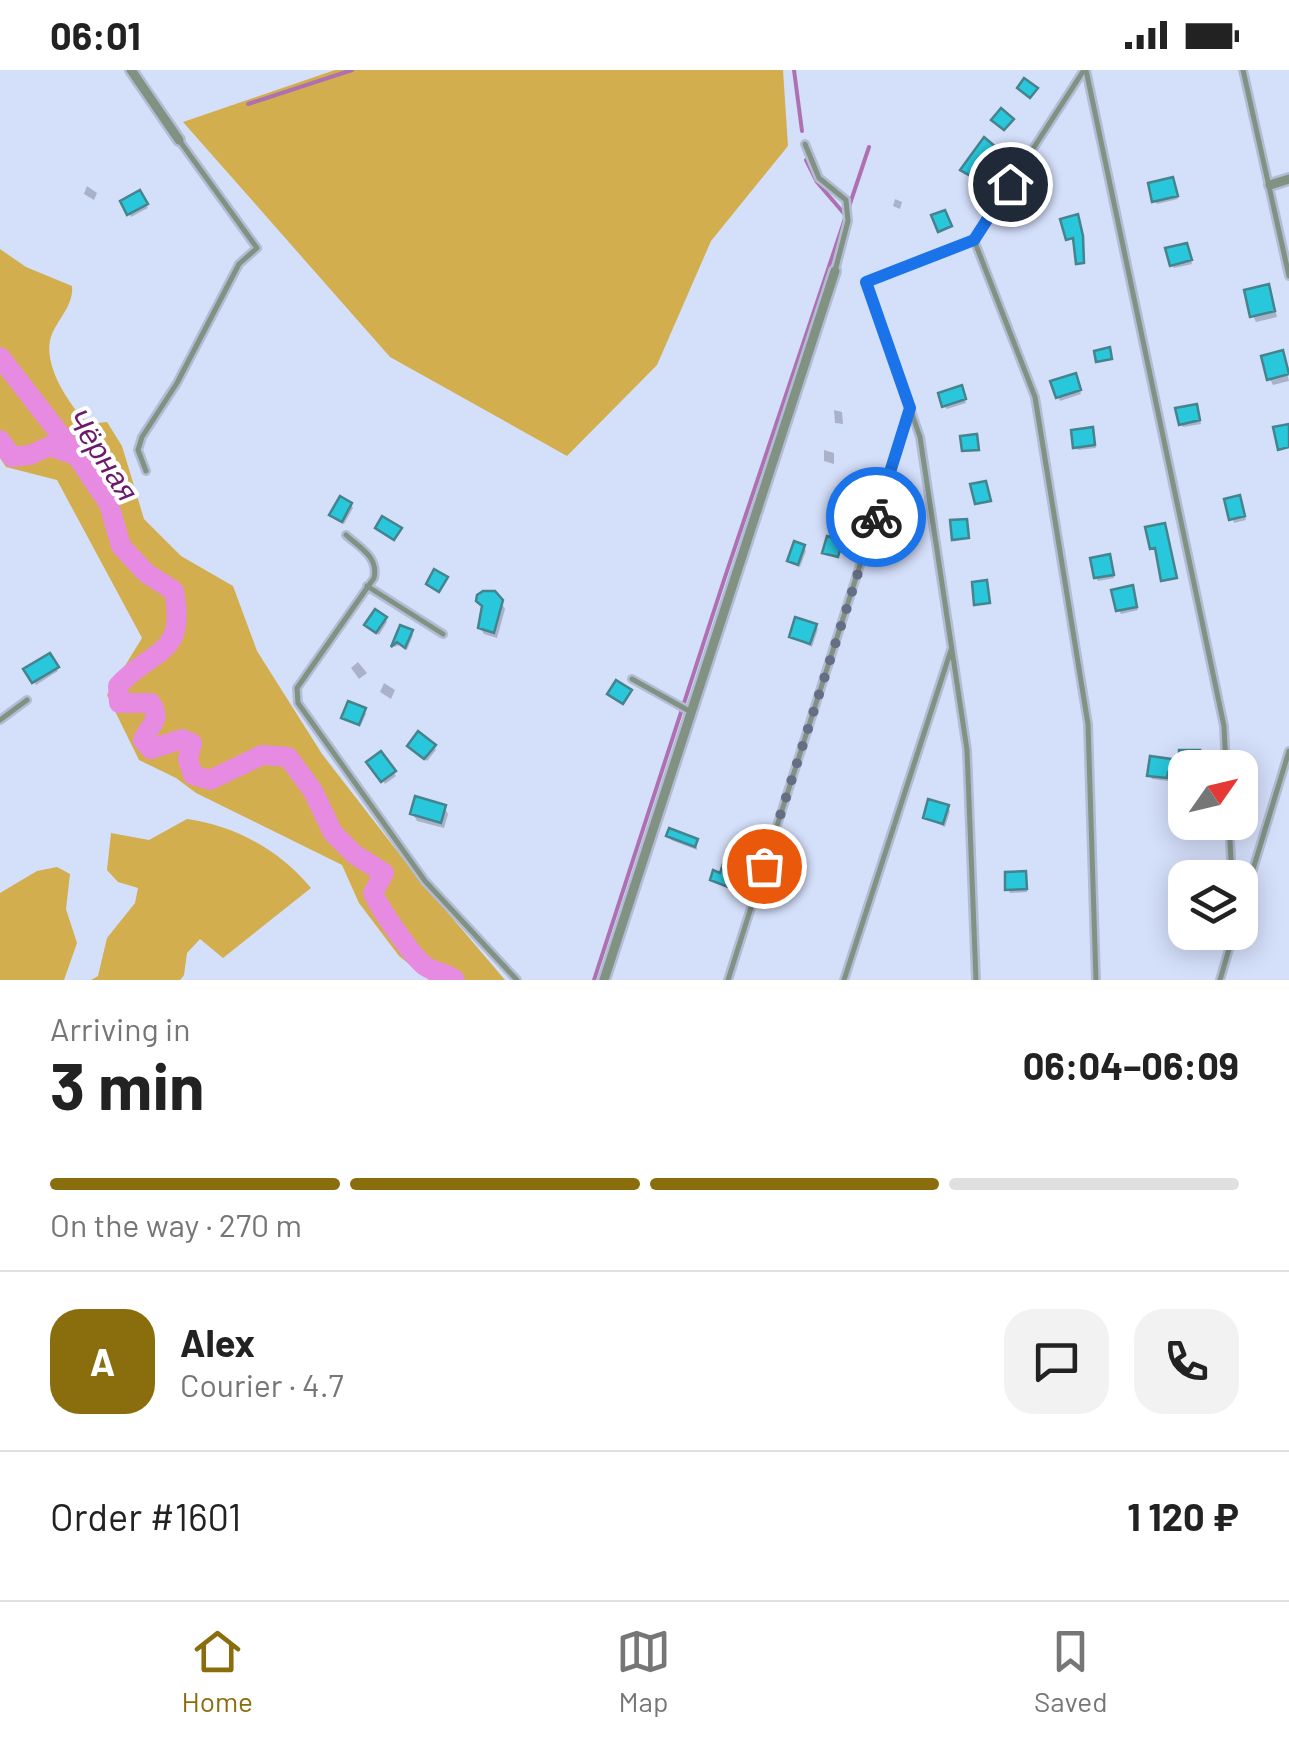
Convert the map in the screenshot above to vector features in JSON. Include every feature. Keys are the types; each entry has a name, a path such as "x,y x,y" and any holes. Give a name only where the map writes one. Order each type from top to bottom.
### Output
{"street":[{"path":"131,70 179,140"},
{"path":"1270,185 1289,179"},
{"path":"604,980 835,271"}],"lane":[{"path":"976,980 967,750 920,437 866,282 974,240 1085,70"},
{"path":"1085,70 1224,726 1225,750"},
{"path":"1243,70 1289,276"},
{"path":"146,471 138,450 142,437 176,383 239,264 257,248 179,140"},
{"path":"806,144 819,178 846,200 848,221 835,271"},
{"path":"974,240 1035,397 1088,724 1096,980"},
{"path":"728,980 910,408"},
{"path":"346,534 376,567 374,578 297,688 298,703 425,881 517,980"},
{"path":"367,586 443,634"},
{"path":"844,980 952,647"},
{"path":"632,680 694,713"},
{"path":"0,720 27,700"},
{"path":"1256,860 1289,751"},
{"path":"1220,980 1229,950"}],"shaded area":[{"path":"335,70 783,70 788,146 711,241 657,365 567,456 390,357 183,122"},
{"path":"0,249 26,267 72,286 49,348 54,372 66,396 88,424 107,422 122,446 144,519 181,556 233,586 257,651 322,754 415,874 505,980 429,980 399,956 359,903 342,865 196,793 139,760 107,695 142,638 57,480 6,467 0,458"},
{"path":"187,819 223,827 255,842 285,862 311,888 223,958 200,939 187,953 180,980 91,980 98,976 107,938 135,903 138,888 118,882 107,870 111,833 149,840"},
{"path":"57,867 70,874 66,909 77,943 64,980 0,980 0,893 37,871"}],"building":[{"path":"1024,78 1038,88 1030,98 1017,88"},
{"path":"1001,108 1014,119 1004,130 991,120"},
{"path":"984,137 997,148 976,179 960,170"},
{"path":"1173,177 1178,196 1152,202 1148,183"},
{"path":"140,190 148,204 127,215 120,201"},
{"path":"945,210 952,226 938,232 931,215"},
{"path":"1078,214 1084,263 1076,264 1073,238 1066,240 1060,219"},
{"path":"1187,243 1192,260 1170,266 1165,248"},
{"path":"1269,284 1275,311 1250,317 1244,290"},
{"path":"1110,347 1112,359 1096,362 1094,351"},
{"path":"1283,350 1289,374 1267,380 1261,356"},
{"path":"1076,373 1081,390 1056,398 1050,381"},
{"path":"962,385 966,399 942,407 938,393"},
{"path":"1197,404 1200,420 1179,425 1175,408"},
{"path":"1289,424 1289,447 1278,450 1273,427"},
{"path":"1093,427 1095,445 1073,448 1071,430"},
{"path":"977,434 979,450 962,451 960,436"},
{"path":"986,481 991,501 975,504 970,484"},
{"path":"1240,495 1245,516 1229,520 1224,499"},
{"path":"340,496 352,503 342,522 329,515"},
{"path":"841,497 858,502 854,518 836,513"},
{"path":"382,516 402,528 394,540 375,528"},
{"path":"967,519 969,538 952,540 950,520"},
{"path":"1165,523 1177,578 1161,581 1155,548 1150,549 1145,527"},
{"path":"827,536 843,540 838,557 822,553"},
{"path":"794,541 805,545 798,565 787,561"},
{"path":"1110,554 1114,575 1094,578 1090,558"},
{"path":"434,569 448,577 439,592 426,584"},
{"path":"987,580 990,603 974,605 972,582"},
{"path":"1133,585 1137,607 1116,611 1111,590"},
{"path":"483,591 495,591 503,600 494,633 478,628 482,606 476,601"},
{"path":"375,609 387,617 376,633 364,625"},
{"path":"795,617 817,624 810,644 789,637"},
{"path":"400,625 413,630 405,648 397,642 391,647"},
{"path":"50,653 59,667 32,683 23,669"},
{"path":"616,680 632,690 623,704 607,694"},
{"path":"348,701 366,708 359,725 341,718"},
{"path":"418,731 436,745 424,759 407,746"},
{"path":"381,751 396,771 381,782 366,762"},
{"path":"1150,756 1168,758 1167,778 1147,776"},
{"path":"415,796 446,805 441,823 410,814"},
{"path":"928,799 949,805 943,824 923,818"},
{"path":"669,828 698,839 695,847 666,836"},
{"path":"723,864 737,868 731,888 710,880 713,870 720,873"},
{"path":"1026,871 1027,889 1005,890 1005,872"}],"waterway":[{"path":"248,104 352,70"},
{"path":"794,70 802,131"},
{"path":"594,980 869,147"},
{"path":"806,160 817,182 847,217"},
{"name":"Чёрная","path":"0,357 109,504 121,546 146,573 174,591 177,612 171,640 118,686 119,703 151,703 154,709 155,718 143,740 151,749 182,739 192,743 188,759 193,775 210,780 262,755 288,757 313,791 333,833 354,854 384,873 373,893 405,943 425,966 455,980"},
{"path":"0,440 12,457 30,455 50,446 75,455"}],"way so far":[{"path":"764,866 876,517"}],"route":[{"path":"876,517 910,408 866,282 974,240 1010,184"}]}
